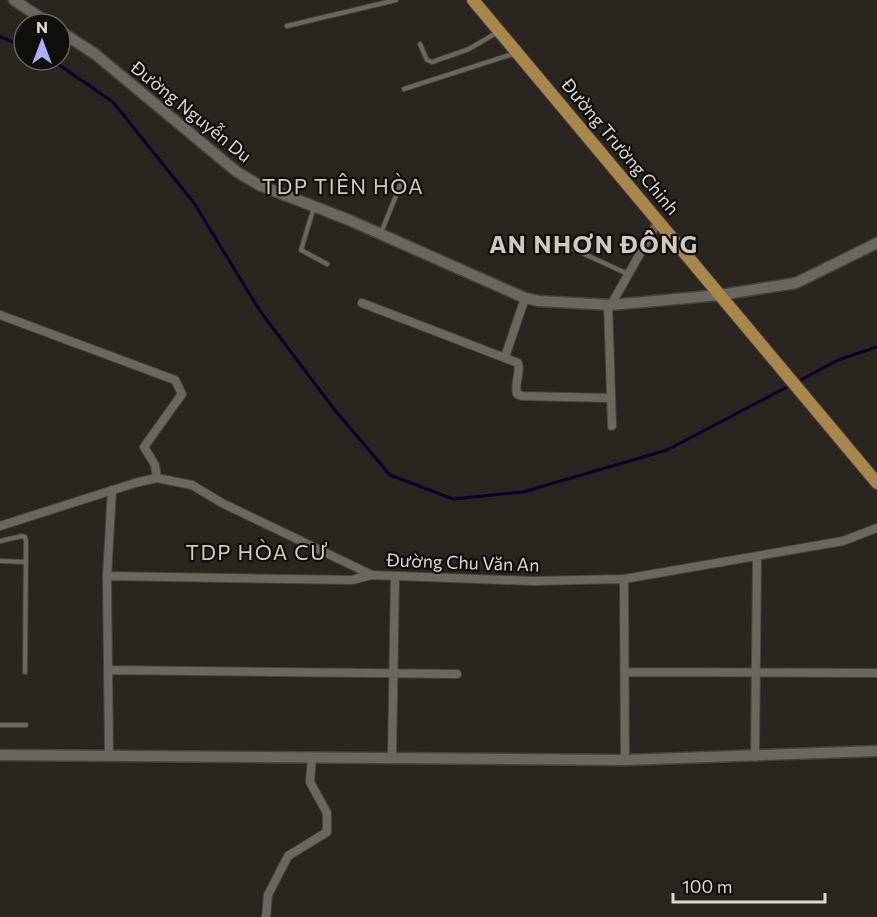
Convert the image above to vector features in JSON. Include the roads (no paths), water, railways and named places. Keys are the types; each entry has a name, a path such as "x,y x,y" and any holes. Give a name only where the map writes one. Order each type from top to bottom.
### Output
{"main road":[{"name":"Đường Trường Chinh","path":"472,0 810,400 877,483"}],"street":[{"path":"14,0 32,12"},
{"name":"Đường Nguyễn Du","path":"72,39 95,54 237,172 259,185 380,234 525,298 610,304 720,296 795,283 877,243"},
{"path":"612,426 610,304 659,220"},
{"path":"505,357 525,298"},
{"path":"362,303 518,363 515,389 517,394 522,396 610,398"},
{"path":"0,315 175,380 182,394 144,447 155,465 157,478"},
{"name":"Đường Chu Văn An","path":"0,526 157,478 192,485 222,503 372,574 533,581 624,579 843,541 877,528"},
{"path":"109,756 107,576 112,490"},
{"path":"754,757 757,556"},
{"path":"107,576 352,580 372,574"},
{"path":"392,757 395,576"},
{"path":"624,579 625,760"},
{"path":"108,670 457,674"},
{"path":"625,672 754,670 877,673"},
{"path":"0,755 625,760 877,751"},
{"path":"266,917 268,895 288,856 327,832 327,813 310,782 312,757"}],"lane":[{"path":"287,26 396,0"},
{"path":"420,44 427,60 432,62 469,49 499,32"},
{"path":"404,89 517,53"},
{"path":"380,234 401,183"},
{"path":"314,206 301,250 327,264"},
{"path":"569,247 628,274"},
{"path":"0,541 25,537 25,672"},
{"path":"0,561 26,561"},
{"path":"0,725 26,725"}],"waterway":[{"path":"0,37 12,42"},
{"path":"69,72 113,102 194,203 260,311 334,409 390,475 453,499 523,492 667,450 791,385"},
{"path":"797,382 838,360 877,347"}],"district":[{"name":"TDP TIÊN HÒA","path":"343,187"},
{"name":"AN NHƠN ĐÔNG","path":"594,245"},
{"name":"TDP HÒA CƯ","path":"257,553"}]}
